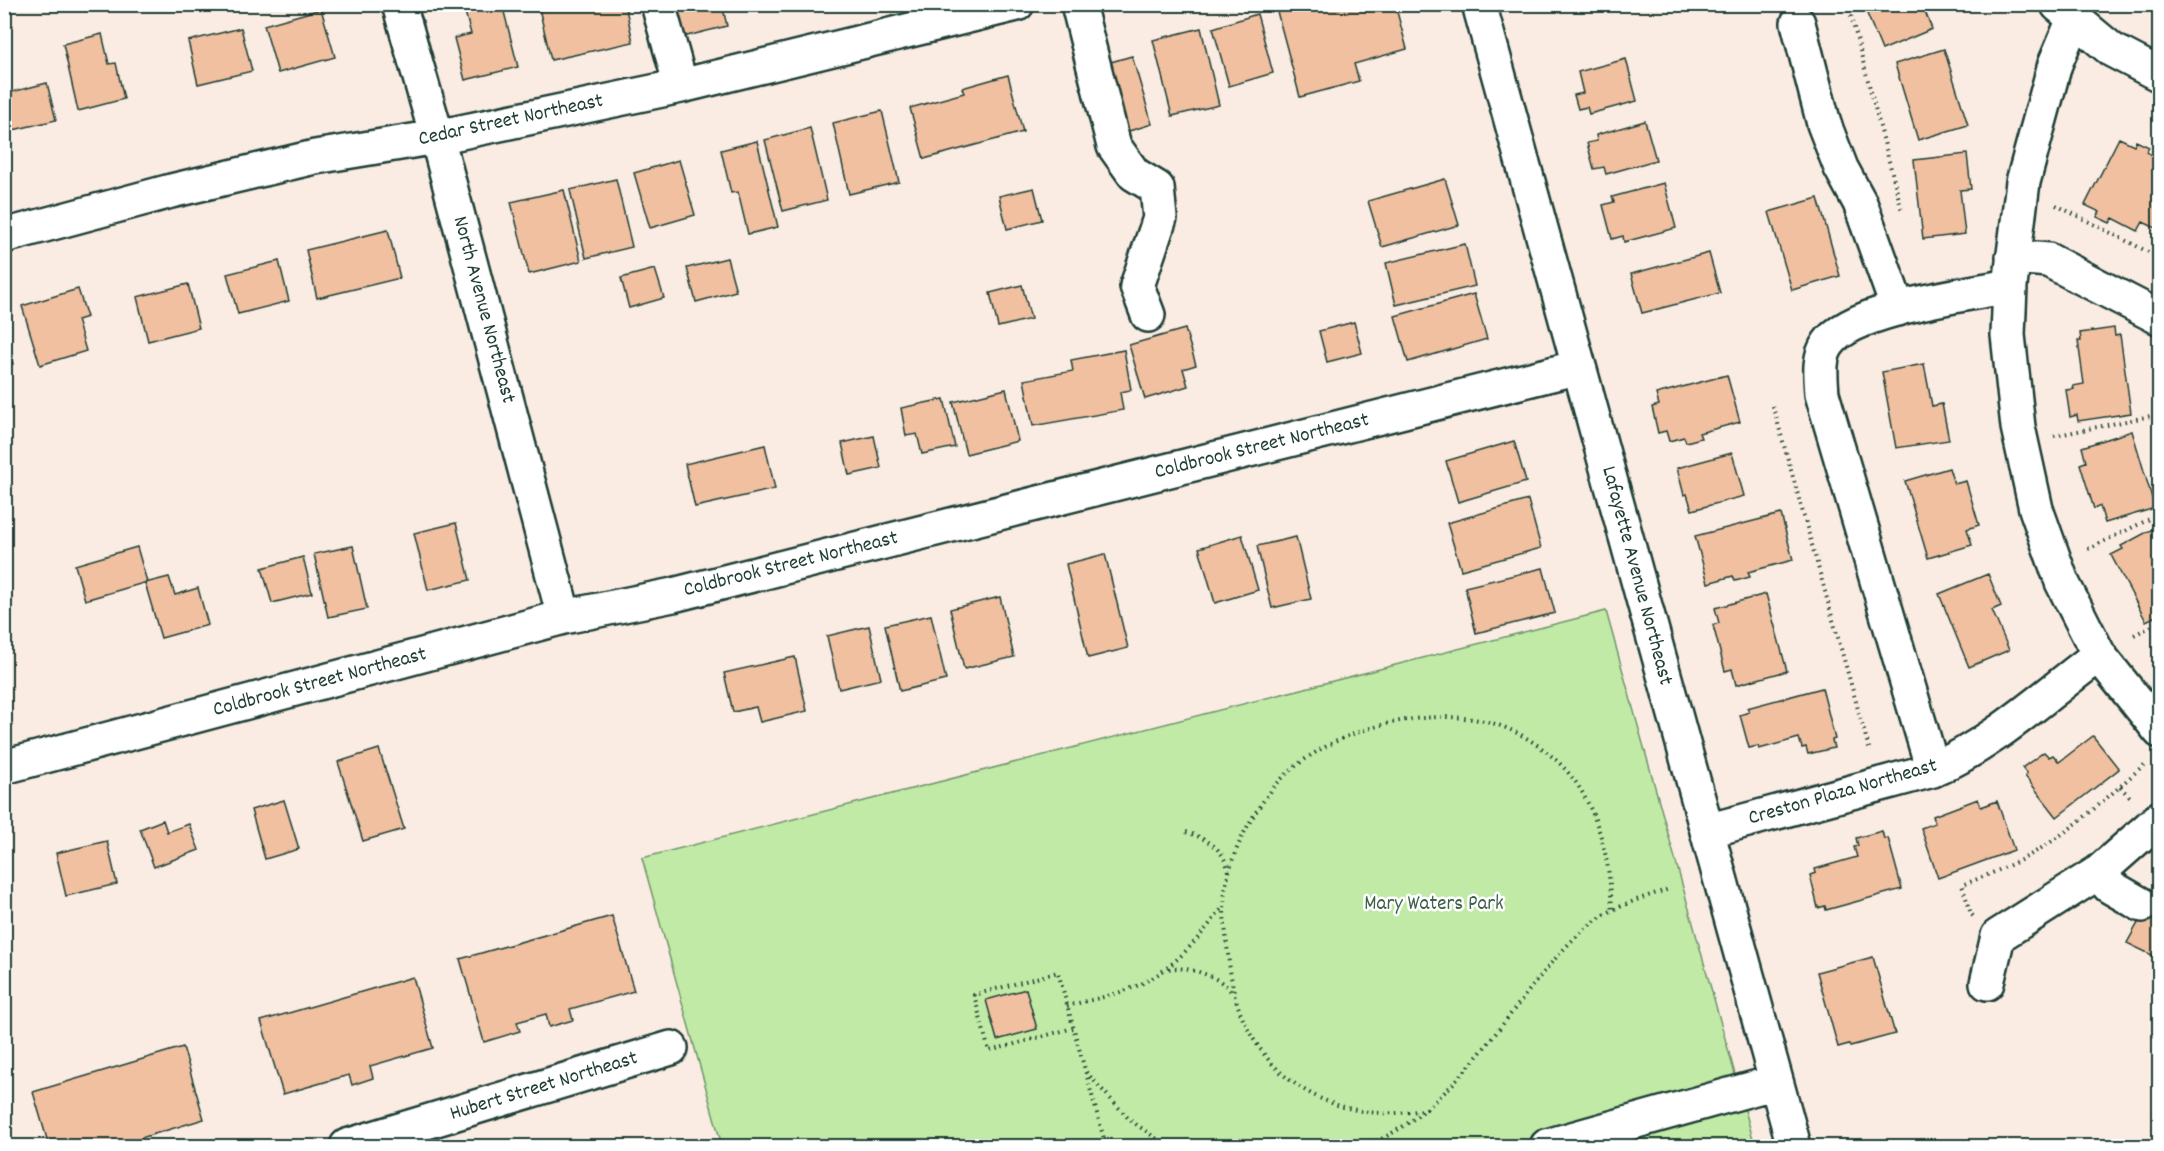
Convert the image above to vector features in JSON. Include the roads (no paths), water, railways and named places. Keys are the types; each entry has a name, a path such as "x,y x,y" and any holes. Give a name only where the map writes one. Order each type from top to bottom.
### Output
{"street":[{"name":"North Avenue Northeast","path":"399,4 437,137 564,617"},
{"path":"658,4 681,86"},
{"name":"Cedar Street Northeast","path":"4,236 171,190 315,157 437,137 681,86 928,15 1017,4"},
{"path":"1078,4 1114,146 1134,174 1157,188 1160,218 1137,286 1148,315"},
{"name":"Lafayette Avenue Northeast","path":"1479,4 1794,1146"},
{"path":"2160,75 2112,50 2066,12 2055,64 2023,182 2007,335 2018,427 2036,509 2062,582 2099,655 2160,731"},
{"path":"1798,23 1824,124 1841,168 1860,203 1898,309"},
{"path":"1933,770 1822,393 1820,368 1827,345 1841,330 1858,321 2048,260 2160,318"},
{"name":"Coldbrook Street Northeast","path":"4,767 564,617 673,595 1579,367"},
{"name":"Creston Plaza Northeast","path":"1707,831 1933,770 1981,745 2099,655"},
{"path":"1987,982 1998,936 2099,872 2160,818"},
{"path":"2099,872 2109,886 2142,905"},
{"name":"Hubert Street Northeast","path":"347,1146 671,1048"},
{"path":"1547,1146 1776,1082"}],"park label":[{"name":"Mary Waters Park","path":"1434,905"}]}
